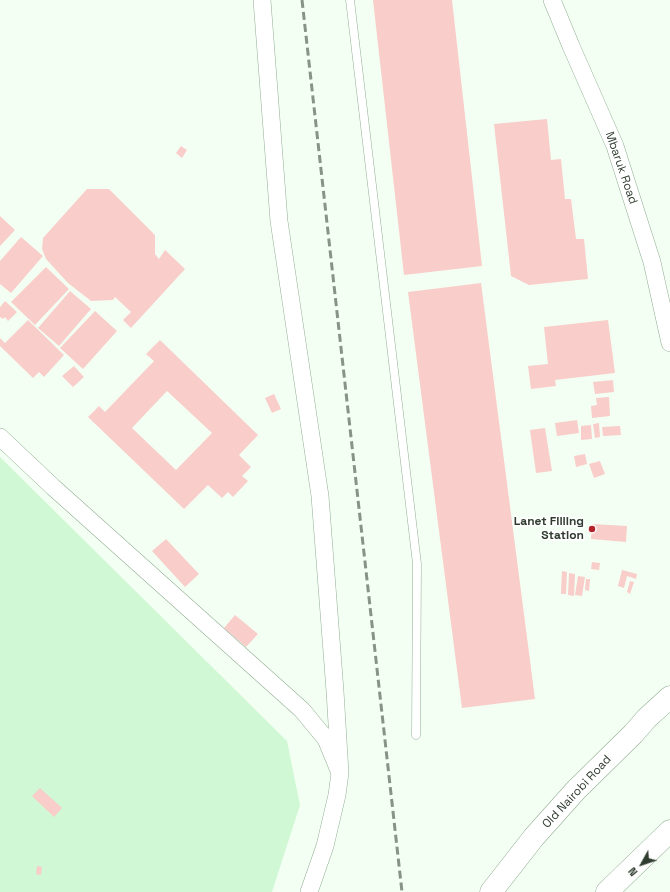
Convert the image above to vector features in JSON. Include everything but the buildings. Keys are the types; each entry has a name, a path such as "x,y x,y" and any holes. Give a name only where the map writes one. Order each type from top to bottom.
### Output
{"highway":[{"name":"Old Nairobi Road","path":"491,892 534,837 576,790 633,734 647,718 670,697"},
{"path":"607,892 670,831"}],"street":[{"path":"262,0 279,221 320,496 340,773 337,795 325,846 309,892"},
{"name":"Mbaruk Road","path":"552,0 615,146 652,262 670,343"},
{"path":"0,437 53,487 302,710 326,739 340,773"}],"lane":[{"path":"350,0 417,564 416,735"}],"green space":[{"path":"0,457 287,741 300,805 272,892 0,892"}],"railway":[{"path":"302,0 402,892"}],"place":[{"name":"Lanet Filling Station","path":"592,529"}]}
